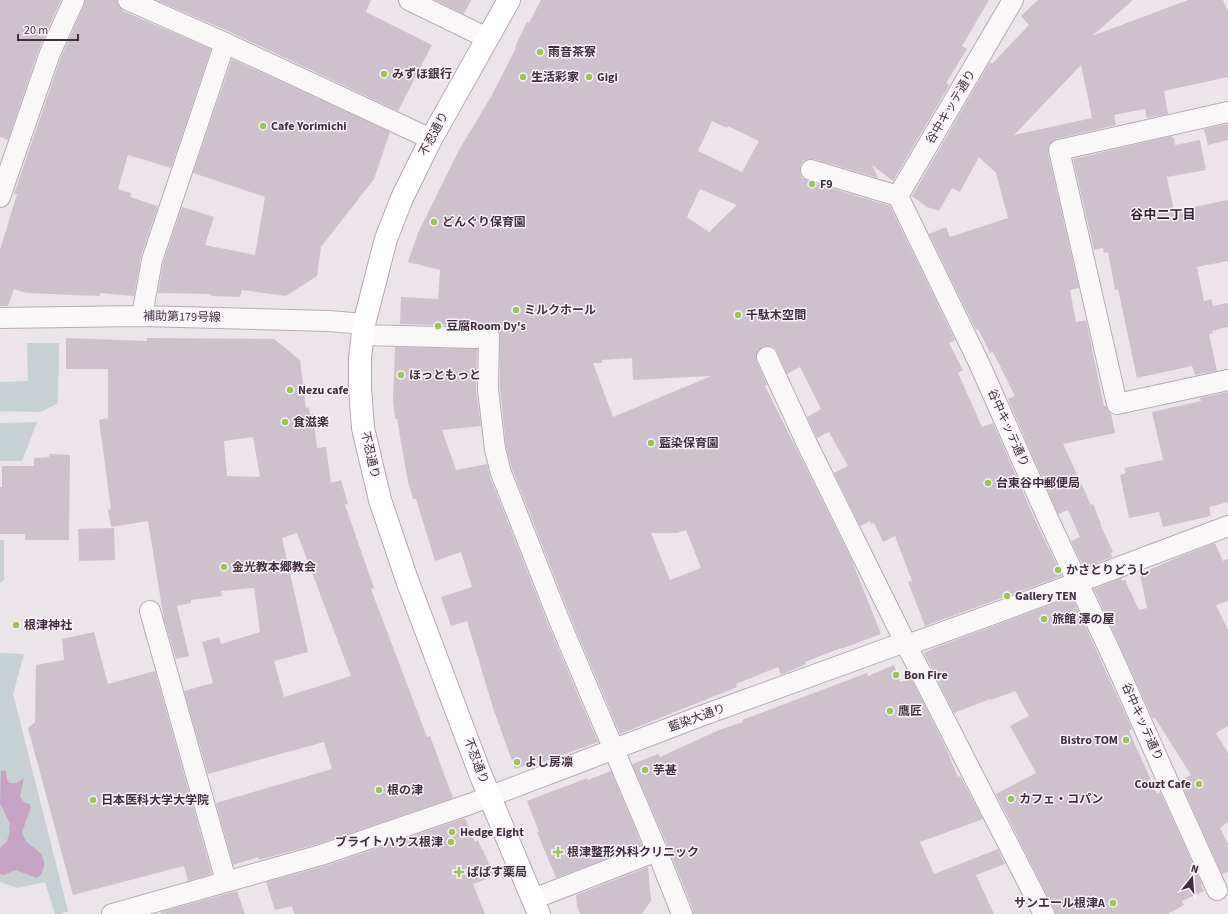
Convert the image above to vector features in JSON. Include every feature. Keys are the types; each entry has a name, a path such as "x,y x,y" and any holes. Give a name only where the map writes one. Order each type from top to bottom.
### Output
{"main road":[{"name":"不忍通り","path":"509,0 431,139 402,198 386,240 363,329 360,358 363,428 380,500 410,588 490,797 536,907"}],"street":[{"path":"0,197 50,53 74,0"},
{"path":"128,0 225,43 431,139"},
{"path":"409,0 487,38"},
{"name":"谷中キッテ通り","path":"1013,0 898,196 979,363 1217,890"},
{"path":"142,316 152,260 225,43"},
{"path":"1228,112 1059,150 1117,404 1228,380"},
{"path":"811,170 898,196"},
{"name":"補助第179号線","path":"0,318 142,316 329,320 363,329 475,338 489,336 488,389 495,449 501,473 559,620 614,749"},
{"path":"766,356 808,446 906,643 1044,914"},
{"name":"藍染大通り","path":"120,913 226,881 321,855 490,797 614,749 906,643 1006,610 1228,526"},
{"path":"150,611 226,881"},
{"path":"614,749 682,914"},
{"path":"536,907 657,851"}],"shaded area":[{"path":"27,343 59,343 58,403 41,412 0,411 0,382 28,381"},
{"path":"37,422 22,461 0,461 0,423"},
{"path":"0,540 4,540 4,580 0,583"},
{"path":"0,653 24,654 13,694 68,911 61,914 55,914 45,882 17,888 0,882"},
{"path":"1,770 6,771 7,780 10,783 17,783 24,778 20,797 24,802 30,804 31,807 22,832 26,841 41,854 44,861 44,869 37,878 15,870 4,875 0,874 0,848 7,841 10,830 10,824 0,803"}],"building":[{"path":"0,0 61,0 39,49 8,140 0,137"},
{"path":"85,0 117,0 123,11 211,49 171,168 128,155 118,189 131,193 130,197 158,206 141,256 134,296 100,293 100,296 26,293 14,289 8,306 0,306 0,250 17,194 14,194 61,57"},
{"path":"156,0 371,0 366,12 432,45 398,111 230,32"},
{"path":"435,0 471,0 464,14"},
{"path":"541,0 989,0 962,46 967,49 946,83 949,85 950,84 893,181 872,165 878,178 814,159 803,161 800,166 800,172 802,178 808,181 890,206 955,340 949,343 963,370 958,373 982,427 993,423 1036,522 1062,576 925,626 908,582 912,581 895,536 883,542 874,523 871,524 870,521 860,526 834,473 848,466 829,432 817,438 807,417 821,409 800,367 787,374 774,348 763,346 758,350 756,356 767,385 765,386 851,558 881,634 805,662 806,664 781,675 778,667 736,684 737,687 620,734 570,616 512,469 506,447 500,388 499,330 494,326 488,325 400,324 401,297 438,299 440,270 408,262 418,233 459,150 492,95 516,48 515,47 527,22 529,23","holes":["712,121 727,128 728,126 759,141 742,172 698,151","700,189 737,205 709,232 687,217","632,358 633,380 711,376 613,417 593,363 602,363 602,360","686,530 701,568 670,580 651,533 677,533"]},
{"path":"1038,0 1133,0 1092,36 1188,0 1223,0 1228,11 1228,77 1164,91 1168,114 1147,118 1145,109 1114,115 1116,125 1056,139 1051,142 1048,147 1048,153 1079,288 1070,290 1076,322 1086,320 1104,406 1106,406 1111,414 1115,433 1063,444 1091,505 1093,504 1100,524 1113,552 1111,553 1112,557 1084,568 1071,541 1080,537 1068,510 1058,514 1008,399 1015,396 993,352 990,353 978,329 976,330 929,234 946,227 950,237 1008,218 996,173 979,157 960,192 952,188 939,211 927,207 912,196 990,62 992,64 1029,25 1021,16","holes":["1081,65 1092,118 1014,135"]},
{"path":"232,59 390,132 374,179 321,247 317,276 286,296 242,290 240,297 212,296 210,294 158,293 163,263 182,207 214,217 205,245 255,255 265,197 193,173"},
{"path":"1228,124 1228,140 1208,145 1204,129"},
{"path":"1172,136 1172,138 1174,138 1175,145 1200,140 1206,170 1167,177 1174,211 1228,200 1228,261 1197,267 1204,301 1211,299 1213,306 1228,303 1228,327 1212,331 1213,333 1209,334 1217,371 1195,375 1192,366 1137,378 1118,289 1115,290 1108,252 1104,253 1103,248 1094,250 1073,159"},
{"path":"66,338 147,341 147,338 274,339 300,360 306,408 309,407 310,414 313,414 317,448 326,447 331,483 341,480 348,504 345,505 374,588 371,589 427,737 430,736 453,798 318,844 259,860 258,857 233,865 216,803 332,769 324,742 208,774 184,691 213,683 202,642 219,637 221,644 260,632 254,588 221,591 222,596 191,600 191,603 177,606 189,656 176,659 164,620 148,521 111,527 108,510 111,509 99,420 108,418 108,369 66,369","holes":["253,437 260,477 227,476 224,441","297,533 351,676 284,697 274,661 308,652 282,538"]},
{"path":"395,347 477,349 476,389 481,426 442,430 456,470 487,464 490,477 548,624 598,742 538,764 537,761 515,769 493,708 467,621 451,626 441,597 472,587 461,552 435,561 416,499 413,499 408,482 397,419 395,419 393,399"},
{"path":"1228,392 1228,502 1209,507 1211,516 1163,527 1159,512 1129,518 1120,475 1126,473 1124,468 1163,460 1152,412 1201,401 1200,398"},
{"path":"49,454 70,455 69,540 25,540 25,534 0,534 0,487 2,487 2,466 34,466 34,458 49,457"},
{"path":"114,528 115,560 79,561 78,529"},
{"path":"1215,543 1223,561 1228,559 1228,601 1216,605 1228,630 1228,726 1216,733 1228,753 1228,822 1220,828 1228,844 1228,872 1222,874 1180,781 1191,775 1155,718 1153,719 1094,589 1121,578 1122,581 1125,580 1139,610 1147,608 1140,574"},
{"path":"1072,597 1132,729 1129,731 1157,794 1160,792 1202,884 1201,885 1204,891 1182,901 1184,905 1168,914 1055,914 1054,909 996,794 1036,773 1010,726 1029,716 1015,691 954,713 924,653"},
{"name":"日本医科大学大学院","path":"94,632 108,684 155,671 212,874 188,881 184,866 73,895 28,728 35,722 36,665 64,660 62,639"},
{"path":"894,665 900,682 911,678 945,746 958,777 960,776 983,819 920,842 934,874 998,849 1005,864 976,875 994,914 693,914 693,910 668,847 632,764 658,754 660,757 719,730 743,722 742,720 867,673 868,676"},
{"path":"611,771 642,845 556,878 537,832 539,832 527,801 587,778 588,780"},
{"path":"465,818 475,842 478,840 483,850 494,876 473,884 485,914 294,914 292,906 275,910 266,882 325,866"},
{"path":"648,867 651,901 642,914 580,914 577,906 576,895"},
{"path":"237,891 245,914 161,914 160,912"}],"place":[{"name":"雨音茶寮","path":"540,52"},
{"name":"みずほ銀行","path":"384,74"},
{"name":"生活彩家","path":"523,77"},
{"name":"Gigi","path":"589,77"},
{"name":"Cafe Yorimichi","path":"263,126"},
{"name":"F9","path":"812,184"},
{"name":"どんぐり保育園","path":"434,222"},
{"name":"ミルクホール","path":"516,310"},
{"name":"千駄木空間","path":"738,315"},
{"name":"豆腐Room Dy's","path":"438,326"},
{"name":"ほっともっと","path":"401,375"},
{"name":"Nezu cafe","path":"290,390"},
{"name":"食滋楽","path":"285,422"},
{"name":"藍染保育園","path":"651,443"},
{"name":"台東谷中郵便局","path":"988,483"},
{"name":"金光教本郷教会","path":"224,567"},
{"name":"かさとりどうし","path":"1058,570"},
{"name":"Gallery TEN","path":"1007,596"},
{"name":"旅館 澤の屋","path":"1044,619"},
{"name":"根津神社","path":"16,625"},
{"name":"Bon Fire","path":"896,675"},
{"name":"鷹匠","path":"890,711"},
{"name":"Bistro TOM","path":"1126,740"},
{"name":"よし房凛","path":"517,762"},
{"name":"芋甚","path":"645,770"},
{"name":"Couzt Cafe","path":"1199,784"},
{"name":"根の津","path":"379,790"},
{"name":"カフェ・コパン","path":"1011,799"},
{"name":"日本医科大学大学院","path":"93,800"},
{"name":"Hedge Eight","path":"452,832"},
{"name":"ブライトハウス根津","path":"451,842"},
{"name":"根津整形外科クリニック","path":"558,852"},
{"name":"ぱぱす薬局","path":"459,872"},
{"name":"サンエール根津A","path":"1113,903"}],"district":[{"name":"谷中二丁目","path":"1163,215"}]}
